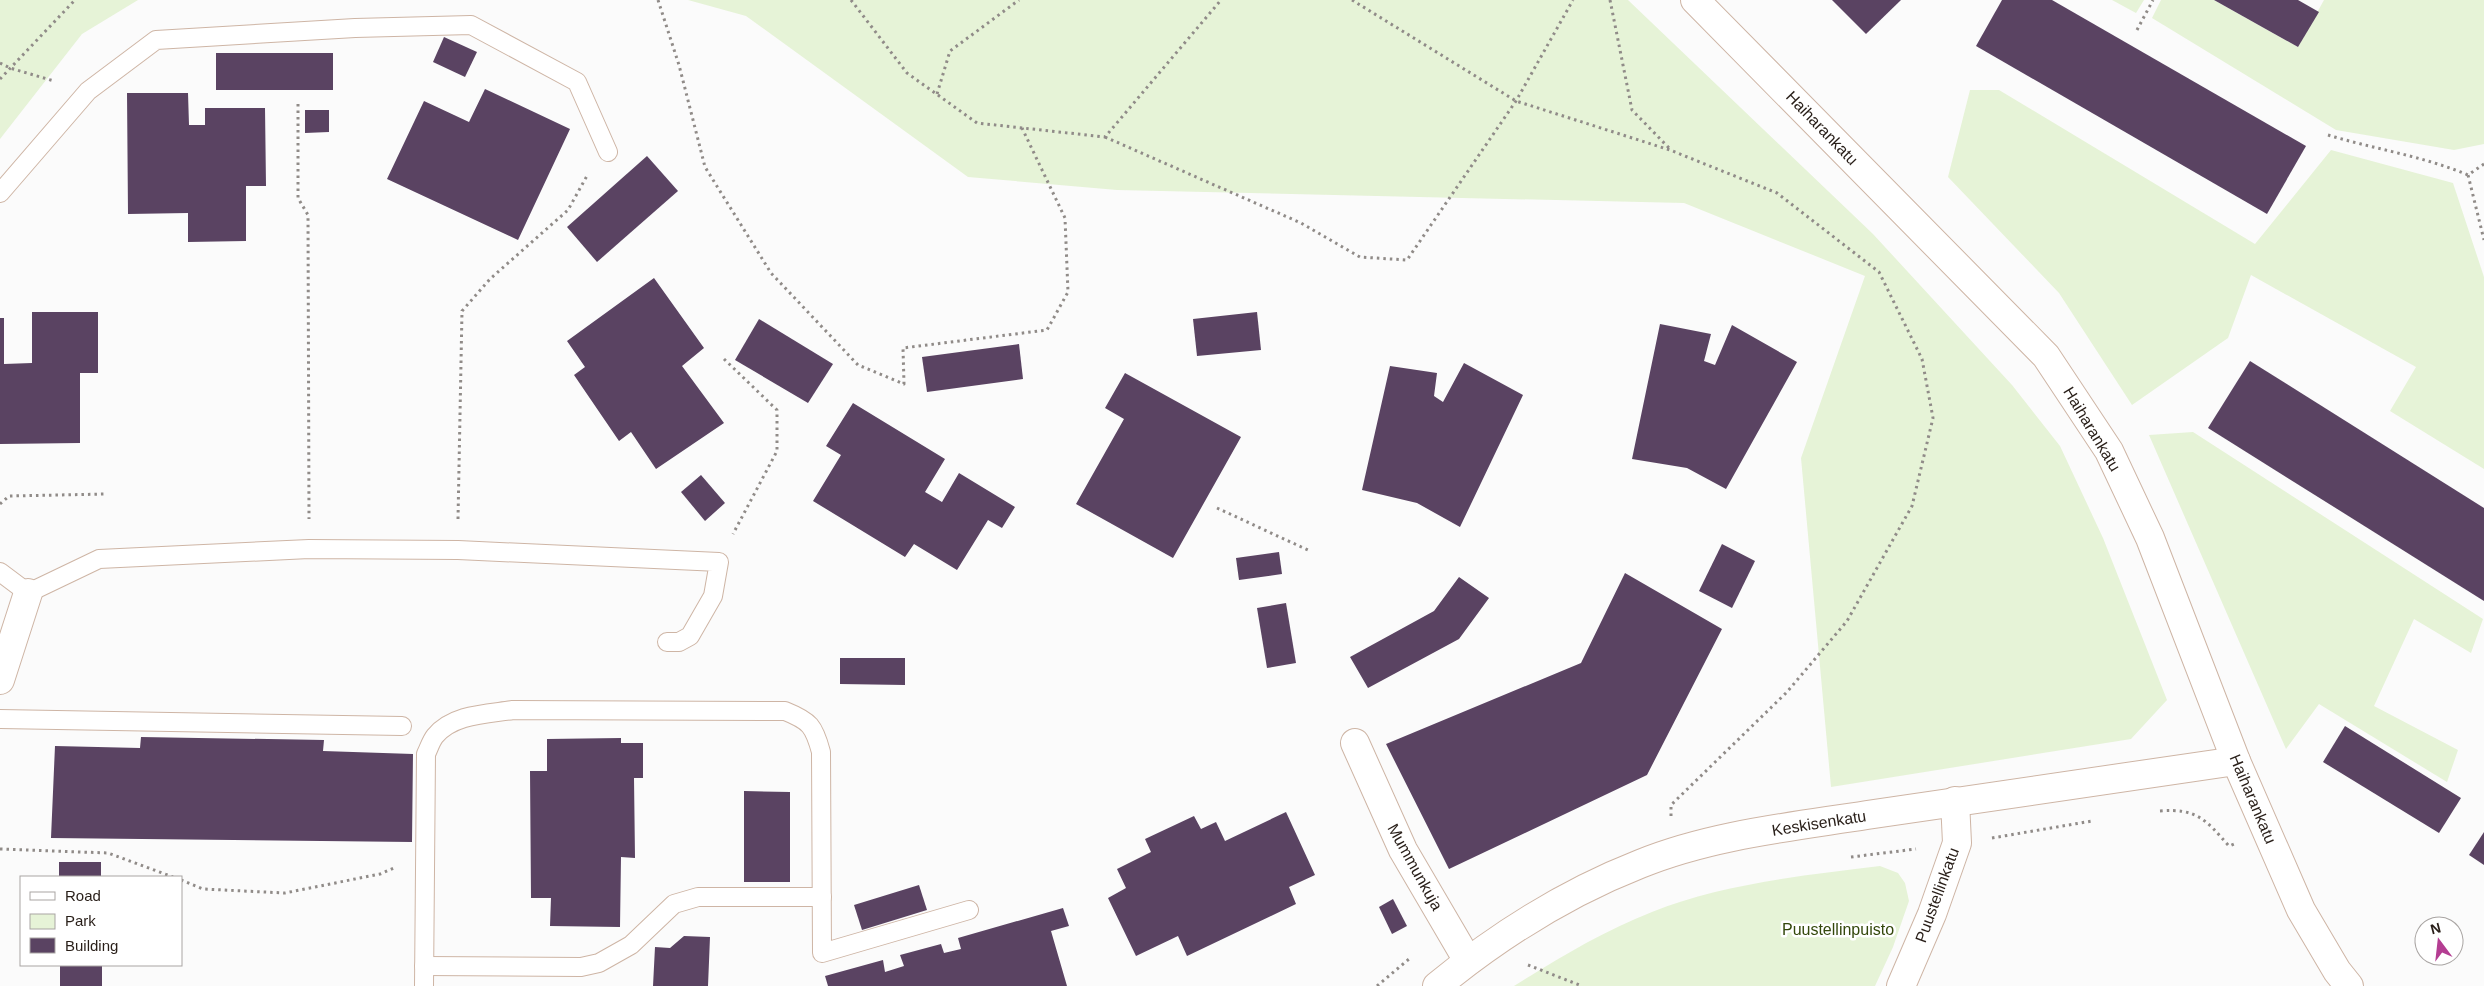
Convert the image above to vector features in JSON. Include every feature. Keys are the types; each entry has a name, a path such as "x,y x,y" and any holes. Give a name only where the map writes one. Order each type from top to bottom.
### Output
{"street":[{"name":"Haiharankatu","path":"1695,0 2046,356 2109,451 2150,538 2236,761 2301,910 2337,971 2349,986"},
{"path":"0,680 28,593"},
{"name":"Mummunkuja","path":"1355,743 1402,850 1468,961"},
{"name":"Keskisenkatu","path":"1437,986 1468,961 1524,922 1593,885 1641,864 1670,854 1726,839 1955,802 2236,761"},
{"name":"Puustellinkatu","path":"1902,986 1932,914 1957,844 1955,802"}],"lane":[{"path":"0,193 88,90 156,40 355,28 471,25 577,82 608,152"},
{"path":"0,572 28,593 100,559 309,549 458,550 719,562 713,596 690,636 679,642 667,642"},
{"path":"424,986 426,754 434,736 447,725 471,716 513,710 785,712 806,720 816,732 821,752 822,953 969,910"},
{"path":"0,719 402,726"},
{"path":"424,966 581,967 599,964 631,945 674,904 698,897 822,897"}],"path":[{"path":"0,79 75,0"},
{"path":"658,0 679,65 705,167 771,273 858,365 904,384 903,348 1047,330 1068,292 1065,218 1022,128"},
{"path":"851,0 908,73 977,123 1105,137 1301,223 1360,258 1407,260 1516,101 1572,0"},
{"path":"938,94 950,52 1019,0"},
{"path":"1105,137 1221,0"},
{"path":"1352,0 1516,101 1670,150 1777,193 1879,272 1922,359 1933,418 1912,506 1847,621 1787,692 1671,806 1670,854"},
{"path":"1610,0 1632,110 1670,150"},
{"path":"2137,30 2153,0"},
{"path":"0,63 10,68 88,90"},
{"path":"298,104 298,198 308,215 309,549"},
{"path":"2328,135 2366,147 2444,165 2468,175"},
{"path":"458,550 462,311 490,279 568,210 592,167 608,152"},
{"path":"2468,175 2484,164"},
{"path":"2468,175 2484,240"},
{"path":"719,562 776,451 777,410 724,359"},
{"path":"0,504 9,496 107,494"},
{"path":"1217,508 1310,551"},
{"path":"2157,811 2176,810 2203,818 2229,846 2266,831"},
{"path":"1849,857 1957,844 2093,820"},
{"path":"0,849 108,853 170,876"},
{"path":"182,880 203,889 285,892 380,874 424,854"},
{"path":"1521,970 1535,960"},
{"path":"1528,965 1582,986"}],"green space":[{"path":"0,0 138,0 82,34 0,139"},
{"path":"688,0 1628,0 1873,234 2012,385 2060,446 2103,538 2167,700 2131,739 1831,787 1801,458 1865,276 1684,203 1117,190 968,177 746,16"},
{"path":"2112,0 2144,0 2136,13"},
{"path":"2161,0 2214,0 2298,47 2324,0 2484,0 2484,144 2454,150 2336,130 2152,18"},
{"path":"1970,90 1999,90 2255,244 2331,150 2453,183 2484,277 2484,469 2390,411 2416,367 2251,275 2228,338 2132,405 2059,293 1948,177"},
{"path":"2193,432 2483,619 2471,653 2414,619 2374,706 2458,750 2447,782 2319,704 2286,749 2149,435"},
{"name":"Puustellinpuisto","path":"1880,866 1898,873 1905,883 1909,901 1893,947 1875,986 1514,986 1599,936 1634,919 1679,902 1706,894 1764,882"}],"building":[{"path":"1832,0 1901,0 1866,34"},
{"path":"2002,0 2052,0 2306,146 2267,214 1976,46"},
{"path":"2214,0 2298,0 2319,12 2298,47"},
{"path":"444,37 477,52 465,77 433,62"},
{"path":"216,53 333,53 333,90 216,90"},
{"path":"485,89 570,129 518,240 387,179 424,101 469,122"},
{"path":"127,93 188,93 189,125 205,125 205,108 265,108 266,186 246,186 246,241 188,242 188,213 128,214"},
{"path":"305,110 329,110 329,132 305,133"},
{"path":"647,156 678,191 597,262 567,227"},
{"path":"654,278 704,348 682,366 724,423 656,469 631,432 619,441 574,375 585,367 567,341"},
{"path":"32,312 98,312 98,373 80,373 80,443 0,444 0,318 4,318 4,364 32,363"},
{"path":"1257,312 1261,350 1197,356 1193,319"},
{"path":"759,319 833,364 808,403 735,360"},
{"path":"1660,324 1711,334 1704,361 1715,365 1732,325 1797,362 1726,489 1687,468 1632,459"},
{"path":"1019,344 1023,379 927,392 922,357"},
{"path":"2250,361 2484,508 2484,601 2208,428"},
{"path":"1464,363 1523,395 1460,527 1417,503 1362,490 1390,366 1437,373 1434,396 1443,402"},
{"path":"1125,373 1241,437 1173,558 1076,504 1124,419 1105,408"},
{"path":"853,403 945,459 925,492 942,502 959,473 1015,507 1002,528 988,520 957,570 914,544 905,557 813,501 841,455 826,446"},
{"path":"701,475 725,503 705,521 681,492"},
{"path":"1722,544 1755,561 1732,608 1699,591"},
{"path":"1279,552 1282,574 1239,580 1236,558"},
{"path":"1625,573 1722,629 1647,775 1449,869 1386,744 1581,663"},
{"path":"1459,577 1489,598 1459,639 1368,688 1350,657 1434,611"},
{"path":"1286,603 1296,663 1267,668 1257,608"},
{"path":"840,658 905,658 905,685 840,684"},
{"path":"2345,726 2461,798 2439,833 2323,762"},
{"path":"141,737 324,740 323,751 413,754 412,842 51,838 55,746 140,748"},
{"path":"621,738 621,743 643,743 643,778 634,778 635,858 621,857 620,927 550,926 551,898 531,898 530,771 547,771 547,739"},
{"path":"744,791 790,792 790,882 744,882"},
{"path":"1286,812 1315,875 1289,887 1296,904 1187,956 1178,936 1136,956 1108,898 1126,888 1117,869 1151,852 1145,839 1194,816 1201,829 1216,822 1225,841"},
{"path":"2484,832 2484,865 2469,855"},
{"path":"59,862 101,862 101,876 59,876"},
{"path":"919,885 927,910 862,930 854,905"},
{"path":"1393,899 1407,926 1392,934 1379,907"},
{"path":"1063,908 1069,926 1051,931 1067,986 828,986 825,976 883,960 885,972 904,966 900,955 941,944 944,953 961,949 958,938"},
{"path":"684,936 710,937 708,986 653,986 655,947 670,948"},
{"path":"60,966 102,966 102,986 60,986"}]}
